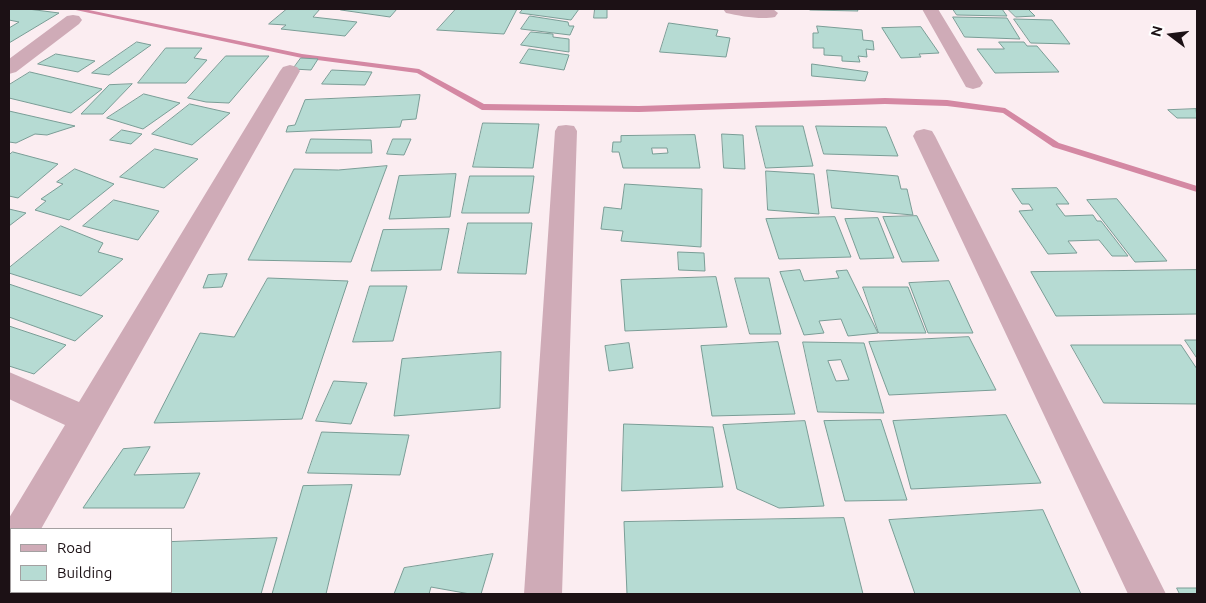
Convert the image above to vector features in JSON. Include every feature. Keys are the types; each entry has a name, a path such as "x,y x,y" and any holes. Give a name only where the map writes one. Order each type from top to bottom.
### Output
{"street":[{"path":"732,9 770,16"},
{"path":"930,9 973,83"},
{"path":"9,68 73,20"},
{"path":"23,528 290,71"},
{"path":"543,594 566,131"},
{"path":"924,136 1147,594"},
{"path":"9,385 85,419"}],"building":[{"path":"9,9 28,9 59,13 9,43 9,28 19,22 9,20"},
{"path":"287,9 320,9 313,17 357,22 345,36 281,29 286,25 269,24"},
{"path":"342,9 397,9 390,17"},
{"path":"456,9 517,9 504,34 437,30"},
{"path":"523,9 579,9 571,20 520,13"},
{"path":"595,9 607,9 607,18 594,18"},
{"path":"857,9 858,11 810,10"},
{"path":"953,9 1002,9 1007,16 957,15"},
{"path":"1008,9 1028,9 1035,16 1016,17"},
{"path":"530,16 568,22 569,26 574,26 570,35 521,29"},
{"path":"953,17 1007,18 1020,39 965,37"},
{"path":"1014,19 1052,20 1070,44 1031,43"},
{"path":"669,23 718,30 716,36 730,38 726,57 660,52"},
{"path":"817,26 862,30 863,40 873,41 874,50 866,49 867,57 858,56 860,62 842,61 842,56 824,55 824,48 813,48 813,33 818,33"},
{"path":"921,27 939,53 919,54 921,57 901,58 882,28"},
{"path":"531,32 553,34 553,37 569,39 569,52 521,45"},
{"path":"137,42 151,45 109,75 92,73"},
{"path":"999,42 1024,42 1027,46 1037,46 1059,72 995,73 977,49 1004,49"},
{"path":"166,48 202,48 194,58 207,60 186,83 138,83"},
{"path":"529,49 569,55 564,70 520,63"},
{"path":"56,54 95,61 78,72 38,64"},
{"path":"226,56 269,56 229,103 206,102 188,98"},
{"path":"301,58 318,59 311,70 293,69"},
{"path":"812,64 868,72 865,81 812,76"},
{"path":"332,70 372,72 365,85 322,84"},
{"path":"30,72 102,89 71,113 9,98 9,85"},
{"path":"132,84 103,114 81,114 109,85"},
{"path":"144,94 180,103 143,129 107,118"},
{"path":"420,95 416,119 402,120 400,127 286,132 288,126 295,125 305,100"},
{"path":"190,104 230,113 192,145 152,134"},
{"path":"1196,109 1197,118 1177,118 1168,110"},
{"path":"9,111 75,126 47,135 35,134 16,143 9,142"},
{"path":"483,123 539,124 533,168 473,167"},
{"path":"756,126 803,126 813,166 766,168"},
{"path":"816,126 886,127 898,156 824,154"},
{"path":"122,130 142,134 131,144 110,140"},
{"path":"722,134 743,135 745,169 724,168"},
{"path":"695,135 700,168 623,168 619,152 612,152 613,142 621,142 621,136","holes":["652,148 667,148 668,153 653,154"]},
{"path":"311,139 371,140 372,153 306,153"},
{"path":"393,139 411,139 404,155 387,154"},
{"path":"155,149 198,159 164,188 120,177"},
{"path":"13,152 58,164 18,198 9,196 9,155"},
{"path":"387,166 351,262 248,260 294,169 338,170"},
{"path":"75,169 114,184 69,220 35,210 46,201 41,199 63,184 57,182"},
{"path":"827,170 898,176 901,189 907,189 913,215 832,208"},
{"path":"766,171 814,174 819,214 768,210"},
{"path":"456,174 450,217 389,219 399,176"},
{"path":"470,176 534,176 529,213 462,213"},
{"path":"625,184 702,189 701,247 621,241 623,231 601,229 604,207 621,209"},
{"path":"1057,188 1069,204 1056,204 1065,216 1093,215 1097,221 1101,221 1128,256 1112,256 1099,240 1068,241 1077,253 1048,254 1019,211 1033,210 1029,204 1022,204 1012,189"},
{"path":"1117,199 1167,261 1135,262 1087,200"},
{"path":"114,200 159,211 138,240 83,226"},
{"path":"9,209 26,213 9,226"},
{"path":"917,216 939,261 902,262 883,217"},
{"path":"835,217 851,257 779,259 766,219"},
{"path":"878,218 894,258 860,259 845,219"},
{"path":"468,223 532,223 526,274 458,273"},
{"path":"61,226 103,243 98,252 123,259 81,296 9,273 9,268"},
{"path":"449,229 441,270 371,271 383,230"},
{"path":"678,252 704,253 705,271 679,270"},
{"path":"800,270 804,281 839,278 836,271 847,270 878,333 848,336 841,319 819,321 824,333 804,335 780,272"},
{"path":"1197,270 1197,314 1056,316 1031,272"},
{"path":"227,274 222,287 203,288 208,275"},
{"path":"716,277 727,327 625,331 621,280"},
{"path":"268,278 348,281 302,419 154,423 200,333 234,337"},
{"path":"735,278 769,278 781,334 750,334"},
{"path":"949,281 973,333 928,333 909,283"},
{"path":"9,284 103,316 75,341 9,317"},
{"path":"370,286 407,286 393,341 353,342"},
{"path":"863,287 908,287 926,333 879,333"},
{"path":"9,326 66,345 34,374 9,366"},
{"path":"969,337 996,390 889,395 869,342"},
{"path":"1185,340 1197,340 1197,358"},
{"path":"778,342 795,414 712,416 701,346"},
{"path":"803,342 864,343 884,413 818,412","holes":["841,360 849,380 836,381 828,361"]},
{"path":"629,343 633,368 609,371 605,346"},
{"path":"1071,345 1181,345 1197,369 1197,404 1104,403"},
{"path":"501,352 500,408 394,416 402,359"},
{"path":"334,381 367,383 351,424 316,421"},
{"path":"1006,415 1041,483 911,489 893,421"},
{"path":"881,420 907,500 845,501 824,421"},
{"path":"805,421 824,506 779,508 737,489 723,425"},
{"path":"624,424 713,427 723,487 622,491"},
{"path":"322,432 409,435 400,475 308,473"},
{"path":"150,447 134,475 200,473 184,508 83,508 123,449"},
{"path":"352,485 326,594 272,594 303,486"},
{"path":"1043,510 1081,594 915,594 889,520"},
{"path":"844,518 863,594 627,594 624,522"},
{"path":"277,538 261,594 146,594 172,593 172,542"},
{"path":"493,554 481,594 470,594 431,587 429,594 394,594 404,568"},
{"path":"1177,588 1197,588 1197,594 1180,594"},
{"path":"32,593 60,593 60,594"}],"waterway":[{"path":"75,9 302,56 419,71 482,107 639,109 885,101 947,103 1005,111 1056,145 1197,189"}]}
